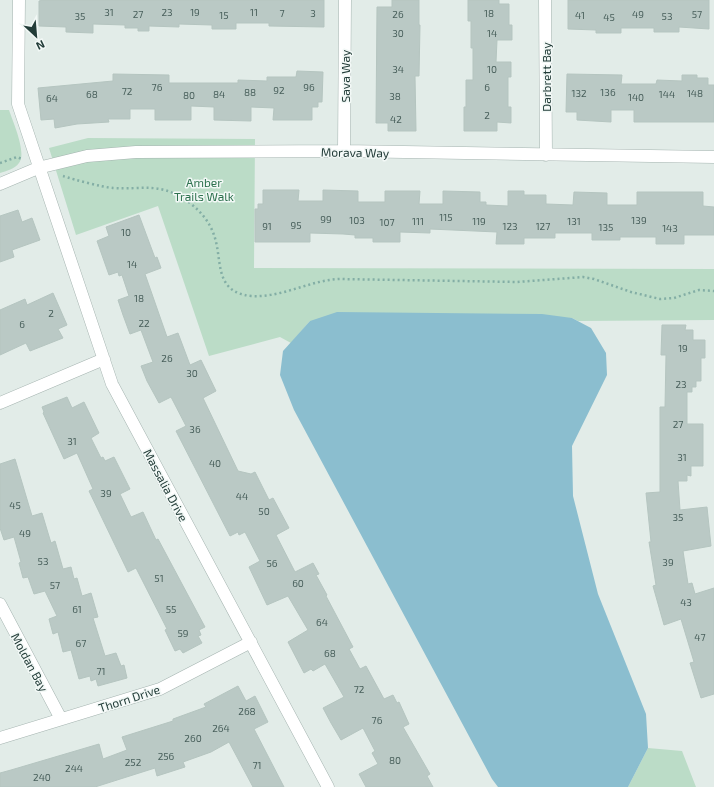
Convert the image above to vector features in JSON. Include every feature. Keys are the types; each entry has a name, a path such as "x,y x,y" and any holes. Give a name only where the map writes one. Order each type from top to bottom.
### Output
{"street":[{"name":"Massalia Drive","path":"19,0 18,104 38,168 112,384 328,787"},
{"name":"Sava Way","path":"344,151 345,0"},
{"name":"Darbrett Bay","path":"545,0 546,155"},
{"name":"Morava Way","path":"0,184 38,168 87,156 136,152 344,151 714,157"},
{"path":"0,403 104,359"},
{"name":"Moldan Bay","path":"0,604 61,720"},
{"name":"Thorn Drive","path":"0,738 160,689 250,642"}],"path":[{"path":"68,178 109,188 158,188 183,198 200,212 211,228 216,242 219,268 224,281 238,292 251,296 289,291 318,282 340,278 517,282 583,277 660,299 674,298 699,290 714,292"}],"green space":[{"path":"0,110 9,110 20,145 21,158 15,167 0,173"},
{"name":"Amber Trails Walk","path":"88,138 255,139 254,268 714,269 714,320 578,321 572,318 310,321 291,343 280,337 209,356 158,206 76,235 49,148"},
{"path":"648,748 682,751 696,787 628,787"}],"water":[{"path":"337,312 542,314 572,318 591,328 606,353 607,375 572,446 573,496 598,594 646,714 648,748 628,787 498,787 492,779 294,410 280,375 283,351 310,321"}],"building":[{"path":"324,0 324,27 269,26 269,23 236,23 236,29 212,29 212,25 179,24 179,27 149,26 149,31 138,31 138,28 125,28 125,25 93,24 93,33 66,32 66,27 39,26 39,1"},
{"path":"392,0 419,0 419,76 415,76 416,131 388,131 388,123 376,123 377,7 392,7"},
{"path":"468,0 499,0 499,4 509,4 509,25 512,25 512,40 497,40 496,62 511,62 511,77 508,77 508,107 511,107 511,123 497,122 497,131 464,131 466,80 473,80 473,48 471,48 471,21 468,21"},
{"path":"568,0 709,0 709,29 679,27 679,32 654,32 654,28 621,28 621,33 596,33 596,30 568,29"},
{"path":"297,71 323,72 322,102 318,102 318,107 312,107 312,120 273,120 274,108 251,107 251,121 214,120 214,107 191,106 191,120 155,120 155,109 130,109 130,119 108,119 109,122 77,124 55,128 54,119 41,120 38,88 113,81 113,74 169,75 169,83 238,83 238,80 267,81 267,77 296,77"},
{"path":"567,74 622,75 621,84 656,84 657,80 682,81 682,75 697,75 697,78 708,78 708,85 714,85 714,122 634,122 634,110 611,110 611,122 577,120 577,112 566,112"},
{"path":"263,190 299,190 298,201 323,201 323,190 358,191 358,202 385,202 385,191 420,191 419,204 443,204 443,191 480,192 480,202 486,202 486,205 508,206 508,191 524,191 524,195 546,195 546,204 573,205 574,192 607,193 607,205 637,205 637,192 703,192 703,206 714,207 714,235 684,235 684,244 656,244 656,237 620,237 620,240 592,240 592,233 555,233 555,238 524,238 524,244 496,244 497,232 430,229 430,233 400,232 400,242 373,242 373,238 355,238 355,235 310,233 310,242 255,242 255,209 258,209 258,204 263,204"},
{"path":"18,210 22,222 32,218 40,240 12,250 14,257 0,262 0,216"},
{"path":"139,215 155,258 157,257 161,268 145,274 167,337 178,333 190,365 201,360 216,391 203,398 238,471 251,474 255,472 269,500 273,498 289,528 276,535 295,572 313,563 319,574 316,575 327,595 326,596 353,647 349,649 360,669 366,666 384,699 393,695 397,703 399,702 409,724 403,727 430,774 427,776 433,787 366,787 359,774 378,764 372,753 375,751 363,728 341,740 323,708 344,697 325,664 313,671 311,669 304,673 288,642 308,630 288,596 267,605 249,567 260,561 245,532 239,535 238,532 230,536 176,431 186,426 171,397 159,403 147,381 141,366 153,362 141,330 130,334 123,315 118,300 129,296 122,275 119,276 118,272 109,275 97,241 109,236 106,227"},
{"path":"53,293 67,325 58,329 63,338 30,351 26,343 0,355 0,310 25,299 27,305"},
{"path":"662,325 686,325 685,330 693,330 693,340 705,340 705,358 701,358 701,381 696,381 696,387 692,387 692,392 687,392 687,424 703,424 703,466 691,466 691,476 687,475 687,481 678,481 680,510 707,507 711,546 683,551 688,584 692,583 695,594 714,588 714,694 701,698 690,663 694,662 681,619 664,625 653,586 656,585 649,542 651,542 646,493 660,492 660,407 665,407 666,355 661,355"},
{"path":"67,397 72,408 84,402 99,433 91,438 101,458 103,457 105,461 114,457 130,489 120,494 131,517 143,512 156,540 158,539 205,627 199,630 201,635 198,636 202,643 183,653 180,649 175,651 165,630 167,629 136,568 128,572 89,491 93,489 77,453 64,459 43,413 42,407"},
{"path":"15,459 32,516 42,513 51,543 55,541 63,569 71,567 74,579 77,578 82,596 91,593 98,617 93,618 105,656 116,653 121,666 124,665 127,678 98,686 96,679 91,681 90,676 79,679 71,650 63,652 58,632 53,634 49,619 57,616 45,591 34,594 28,577 23,578 19,563 21,562 14,537 4,540 0,528 0,464"},
{"path":"238,686 246,701 255,696 268,722 254,729 284,787 253,787 229,742 211,752 183,762 185,767 157,776 155,768 95,787 0,787 0,773 99,744 103,759 127,750 122,737 173,721 173,719 206,707 204,704"}]}
